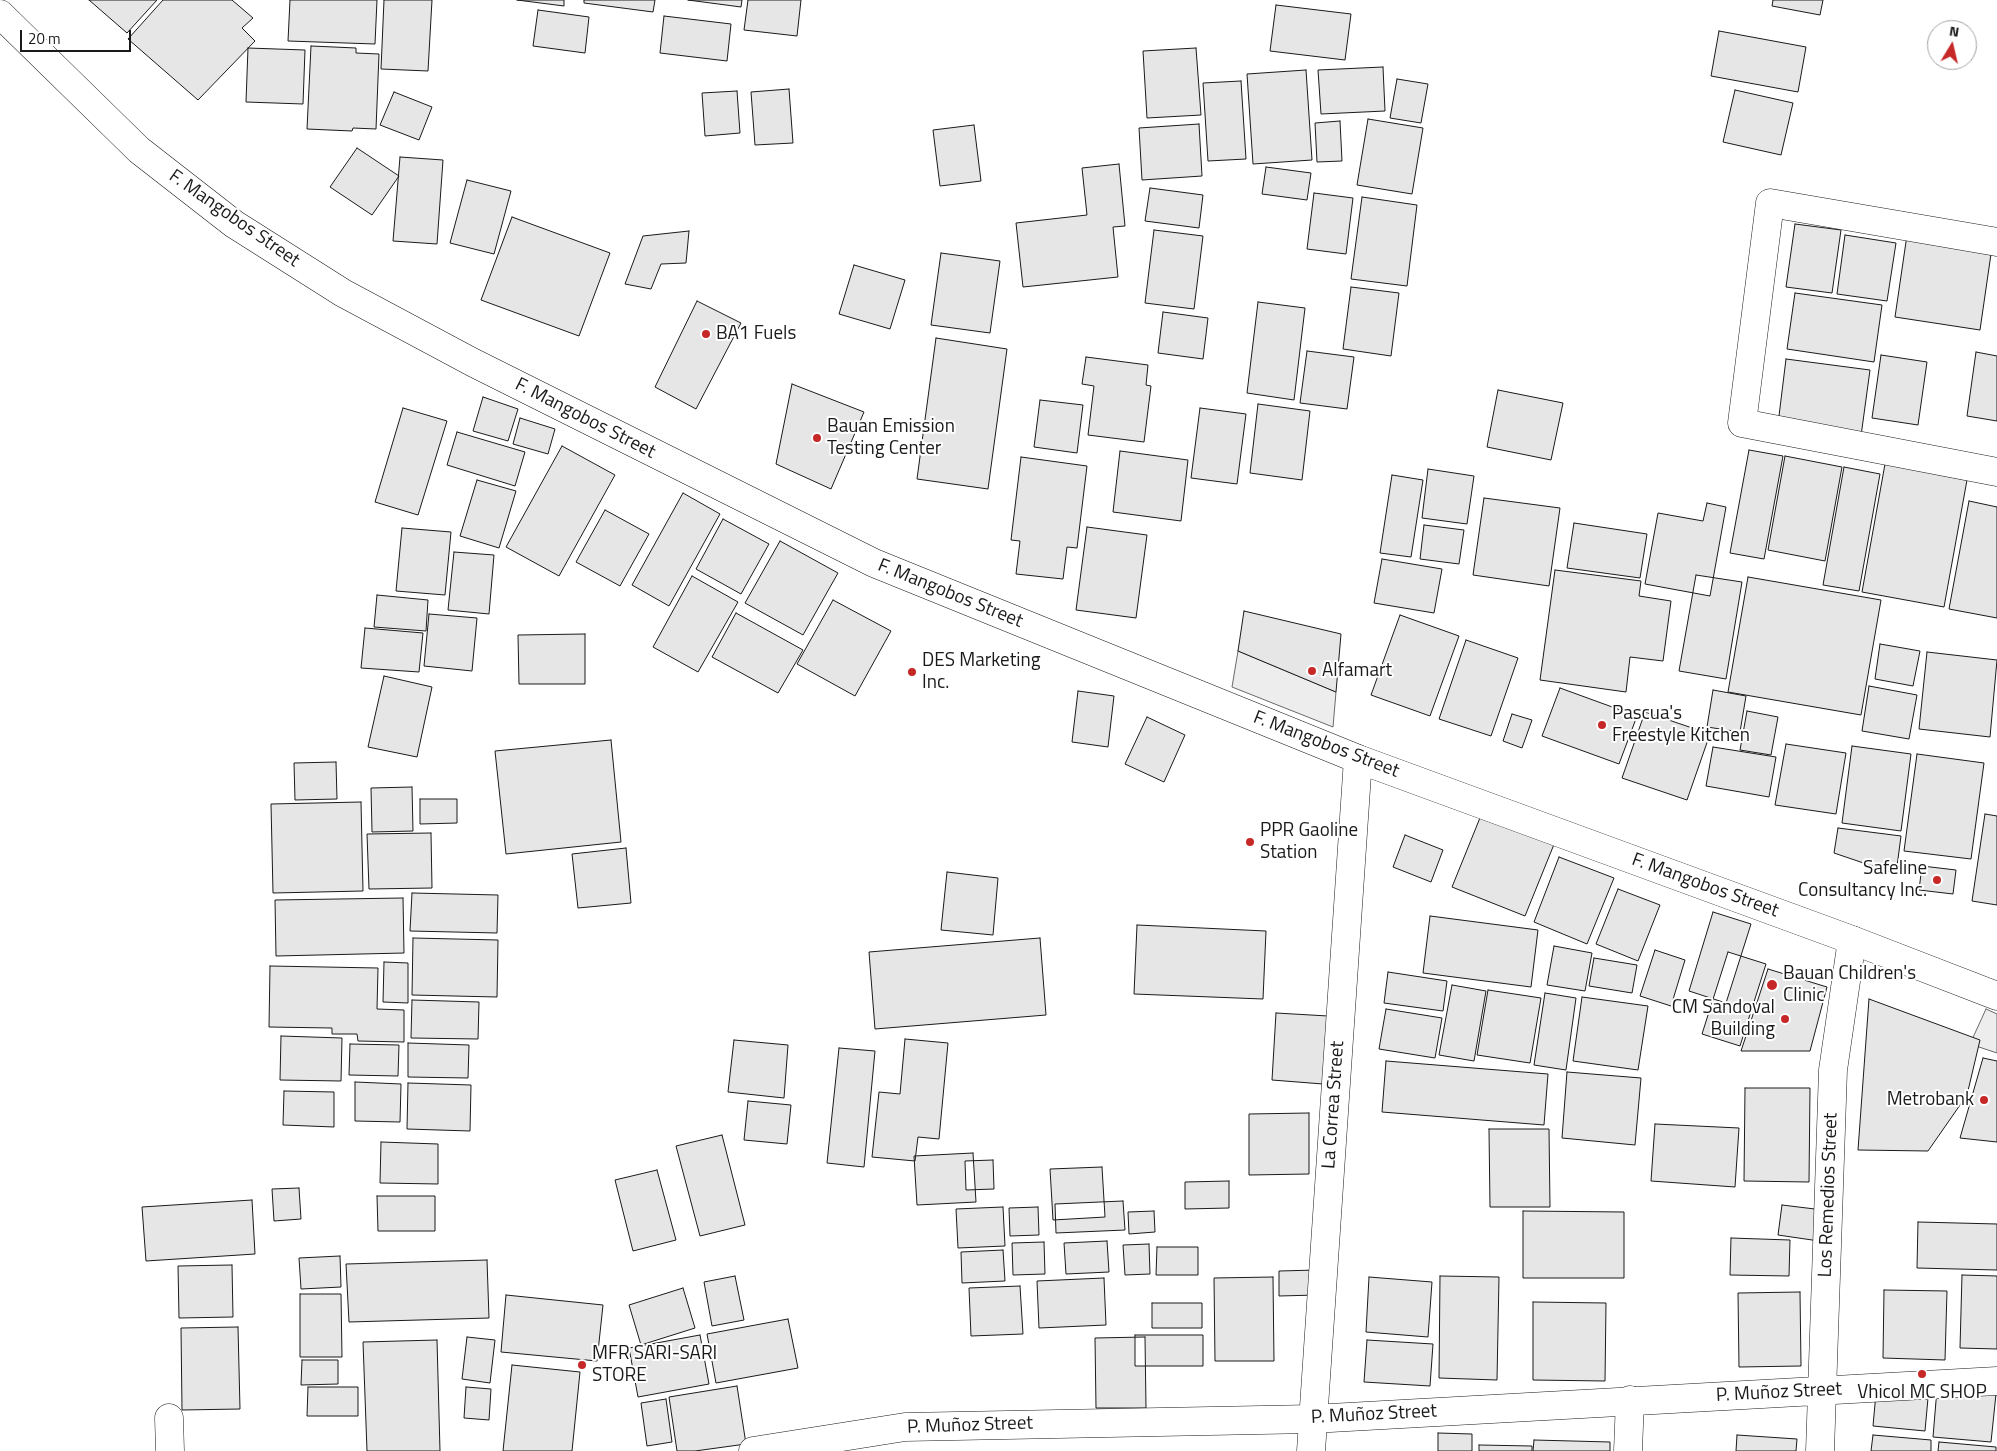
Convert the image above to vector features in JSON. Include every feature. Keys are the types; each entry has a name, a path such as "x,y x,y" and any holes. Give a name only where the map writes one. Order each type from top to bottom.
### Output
{"street":[{"name":"F. Mangobos Street","path":"0,14 139,150 234,224 343,293 472,362 874,563 1358,759 1852,940 1997,996"},
{"path":"1997,242 1770,203 1742,423 1997,472"},
{"name":"La Correa Street","path":"1311,1451 1358,759"},
{"name":"Los Remedios Street","path":"1820,1451 1833,1070 1852,940"},
{"name":"P. Muñoz Street","path":"753,1451 905,1427 1312,1419 1997,1381"},
{"path":"1628,1451 1630,1400"},
{"path":"169,1418 170,1451"}],"shaded area":[{"path":"1238,651 1336,692 1333,727 1232,687"},
{"path":"1986,1009 1997,1014 1997,1053 1970,1044"}],"building":[{"path":"89,0 157,0 127,33"},
{"path":"163,0 232,0 253,18 242,28 255,41 198,100 128,39"},
{"path":"290,0 377,0 375,44 288,41"},
{"path":"384,0 432,0 428,71 381,69"},
{"path":"517,0 564,0 564,6"},
{"path":"584,0 655,0 653,12 584,3"},
{"path":"688,0 742,0 741,7"},
{"path":"748,0 801,0 797,36 744,30"},
{"path":"1773,0 1823,0 1820,15 1772,6"},
{"path":"1276,5 1351,14 1345,60 1270,51"},
{"path":"538,10 589,17 585,53 533,46"},
{"path":"664,16 731,24 727,61 660,53"},
{"path":"1719,31 1806,47 1798,92 1711,76"},
{"path":"311,46 356,48 356,53 379,54 376,129 353,128 352,131 307,129"},
{"path":"248,48 305,50 303,104 246,102"},
{"path":"1196,48 1201,115 1147,118 1143,51"},
{"path":"1383,67 1385,111 1321,114 1318,70"},
{"path":"1306,70 1312,160 1253,164 1247,74"},
{"path":"1397,79 1428,84 1421,123 1390,118"},
{"path":"1241,81 1246,159 1208,161 1203,83"},
{"path":"789,89 793,143 755,145 751,92"},
{"path":"1735,90 1793,103 1781,155 1723,142"},
{"path":"737,91 740,133 705,136 702,93"},
{"path":"394,92 432,107 419,140 380,125"},
{"path":"1368,119 1423,128 1412,194 1357,185"},
{"path":"1340,121 1342,161 1317,162 1315,123"},
{"path":"1199,124 1202,176 1142,180 1139,128"},
{"path":"974,125 981,181 940,186 933,130"},
{"path":"357,148 399,176 372,215 330,187"},
{"path":"400,157 443,160 437,244 393,241"},
{"path":"1119,164 1125,226 1113,227 1118,277 1023,287 1016,223 1087,215 1082,168"},
{"path":"1266,167 1311,173 1307,200 1262,194"},
{"path":"467,180 511,191 494,254 450,243"},
{"path":"1150,188 1203,195 1199,228 1145,221"},
{"path":"1314,193 1353,198 1346,254 1307,249"},
{"path":"1362,197 1417,205 1407,286 1351,279"},
{"path":"512,217 610,253 579,336 481,300"},
{"path":"1795,224 1841,230 1832,293 1786,287"},
{"path":"1154,230 1203,236 1194,309 1145,303"},
{"path":"689,231 686,263 661,264 651,289 625,284 643,236"},
{"path":"1845,235 1896,243 1887,301 1837,294"},
{"path":"1907,235 1992,247 1980,330 1895,317"},
{"path":"941,253 1000,261 990,333 931,325"},
{"path":"854,265 905,280 890,329 839,314"},
{"path":"1351,287 1399,293 1391,356 1343,349"},
{"path":"1795,293 1882,305 1874,362 1787,349"},
{"path":"697,301 741,323 696,409 655,387"},
{"path":"1258,302 1305,308 1294,400 1247,393"},
{"path":"1163,312 1208,318 1203,359 1158,353"},
{"path":"936,338 1007,349 988,489 917,479"},
{"path":"1307,351 1354,357 1347,409 1300,403"},
{"path":"1976,352 1997,356 1997,421 1967,416"},
{"path":"1881,355 1927,362 1918,425 1872,418"},
{"path":"1086,357 1148,365 1146,385 1151,386 1144,442 1088,435 1094,386 1082,384"},
{"path":"1786,359 1870,370 1861,436 1778,424"},
{"name":"Bauan Emission Testing Center","path":"792,384 864,412 831,489 776,464"},
{"path":"1498,390 1563,403 1551,460 1487,447"},
{"path":"483,397 518,409 508,441 473,431"},
{"path":"1040,400 1083,405 1077,453 1034,447"},
{"path":"1258,404 1310,411 1302,480 1250,473"},
{"path":"403,408 447,421 418,515 375,502"},
{"path":"1200,408 1246,414 1237,484 1191,478"},
{"path":"520,418 555,429 548,454 513,444"},
{"path":"457,432 525,452 515,486 447,465"},
{"path":"562,446 615,475 559,576 506,547"},
{"path":"1749,450 1783,456 1764,559 1730,553"},
{"path":"1120,451 1188,460 1181,521 1113,512"},
{"path":"1785,456 1842,467 1825,561 1768,550"},
{"path":"1021,457 1087,466 1077,548 1067,547 1063,579 1016,574 1020,541 1011,540"},
{"path":"1885,464 1967,480 1944,607 1862,592"},
{"path":"1844,467 1880,474 1859,591 1823,585"},
{"path":"1428,469 1474,476 1467,524 1422,518"},
{"path":"1392,475 1423,480 1411,557 1380,553"},
{"path":"477,480 516,491 499,548 460,536"},
{"path":"683,493 720,514 669,606 632,585"},
{"path":"1484,498 1560,508 1549,586 1473,575"},
{"path":"1969,501 1997,507 1997,618 1949,609"},
{"path":"1707,503 1726,507 1710,596 1645,584 1658,513 1703,521"},
{"path":"605,510 649,534 620,586 576,562"},
{"path":"723,519 769,544 741,594 696,569"},
{"path":"1574,523 1647,534 1640,578 1567,568"},
{"path":"1424,525 1464,530 1459,564 1420,559"},
{"path":"1087,527 1147,535 1136,618 1076,610"},
{"path":"402,528 451,532 445,595 396,591"},
{"path":"780,541 838,573 803,635 745,603"},
{"path":"454,552 494,555 489,614 448,610"},
{"path":"1382,559 1442,569 1434,613 1374,603"},
{"path":"1555,570 1641,581 1639,596 1671,601 1663,661 1630,657 1626,692 1540,680"},
{"path":"1696,575 1742,582 1726,679 1679,671"},
{"path":"692,576 738,602 698,672 653,647"},
{"path":"1748,577 1881,600 1861,715 1728,692"},
{"path":"377,595 428,600 426,631 374,627"},
{"path":"833,600 891,631 855,696 797,664"},
{"name":"Alfamart","path":"1244,611 1341,634 1336,692 1238,651"},
{"path":"736,613 803,650 778,693 712,657"},
{"path":"429,614 477,618 472,671 424,666"},
{"path":"1400,615 1459,636 1430,716 1371,695"},
{"path":"365,628 423,633 419,672 361,668"},
{"path":"585,634 585,684 519,684 518,635"},
{"path":"1466,640 1518,658 1491,736 1439,719"},
{"path":"1880,644 1920,651 1913,686 1875,679"},
{"path":"1927,652 1997,660 1990,737 1919,729"},
{"path":"384,676 432,687 417,757 368,747"},
{"path":"1869,686 1917,695 1909,739 1862,731"},
{"path":"1560,688 1637,716 1619,764 1542,736"},
{"path":"1713,690 1746,696 1740,732 1707,727"},
{"path":"1078,691 1114,696 1108,747 1072,742"},
{"path":"1747,711 1778,717 1771,755 1740,750"},
{"path":"1645,712 1710,734 1687,800 1622,778"},
{"path":"1512,714 1532,720 1522,748 1503,741"},
{"path":"1147,717 1185,735 1164,782 1125,764"},
{"path":"611,740 621,842 506,854 495,751"},
{"path":"1786,744 1846,753 1836,814 1775,805"},
{"path":"1852,746 1911,754 1901,831 1842,823"},
{"path":"1713,747 1776,757 1769,797 1706,786"},
{"path":"1917,754 1984,763 1971,859 1904,851"},
{"path":"336,762 337,799 295,800 294,763"},
{"path":"412,787 413,831 372,832 371,788"},
{"path":"420,799 457,799 457,823 420,824"},
{"path":"361,802 363,891 273,893 271,804"},
{"path":"1486,803 1559,832 1525,916 1452,887"},
{"path":"1985,814 1997,816 1997,905 1972,901"},
{"path":"1838,828 1901,836 1896,874 1834,853"},
{"path":"431,833 432,888 369,889 367,834"},
{"path":"1405,835 1443,850 1431,882 1393,867"},
{"path":"626,848 631,903 578,908 572,854"},
{"path":"1559,857 1614,878 1587,944 1534,922"},
{"name":"Safeline Consultancy Inc.","path":"1922,866 1956,870 1953,894 1919,890"},
{"path":"947,872 998,878 993,935 941,930"},
{"path":"1618,889 1660,905 1638,961 1596,944"},
{"path":"412,893 498,895 497,933 410,931"},
{"path":"403,898 404,953 276,956 275,900"},
{"path":"1713,912 1751,924 1726,1003 1689,991"},
{"path":"1430,916 1538,930 1531,987 1423,973"},
{"path":"1137,925 1266,931 1263,999 1134,994"},
{"path":"413,938 498,940 497,997 412,995"},
{"path":"1040,938 1046,1015 875,1029 869,952"},
{"path":"1554,946 1592,953 1585,991 1547,985"},
{"path":"1655,950 1685,960 1671,1006 1640,996"},
{"path":"1728,952 1766,964 1740,1046 1702,1034"},
{"path":"1594,958 1637,965 1632,993 1589,986"},
{"path":"384,962 408,963 408,1003 383,1002"},
{"path":"270,966 378,968 377,1009 404,1010 404,1042 358,1041 357,1034 332,1034 332,1028 269,1027"},
{"name":"CM Sandoval Building","path":"1768,969 1827,987 1810,1051 1741,1051"},
{"path":"1388,972 1447,981 1443,1011 1384,1003"},
{"path":"1452,985 1486,991 1474,1061 1439,1055"},
{"path":"1488,990 1541,998 1530,1063 1477,1055"},
{"path":"1545,993 1576,998 1566,1070 1534,1065"},
{"path":"1582,997 1648,1006 1638,1070 1573,1061"},
{"path":"1869,999 1980,1040 1967,1095 1928,1151 1858,1150"},
{"path":"412,1000 479,1002 478,1039 411,1038"},
{"path":"1386,1009 1442,1018 1435,1058 1379,1049"},
{"path":"1276,1013 1328,1016 1323,1084 1272,1080"},
{"path":"281,1036 342,1038 341,1081 280,1080"},
{"path":"905,1039 948,1043 939,1139 918,1137 915,1161 872,1157 879,1092 900,1094"},
{"path":"734,1040 788,1045 784,1098 728,1092"},
{"path":"408,1043 469,1045 468,1078 408,1077"},
{"path":"350,1044 399,1045 398,1076 349,1075"},
{"path":"839,1048 875,1051 864,1167 827,1163"},
{"name":"Metrobank","path":"1983,1058 1997,1061 1997,1142 1960,1138"},
{"path":"1386,1061 1548,1074 1544,1125 1382,1112"},
{"path":"1567,1072 1641,1078 1635,1145 1562,1138"},
{"path":"355,1082 401,1084 400,1122 355,1121"},
{"path":"408,1083 471,1085 470,1131 407,1129"},
{"path":"1745,1088 1810,1088 1809,1182 1744,1181"},
{"path":"284,1091 334,1092 334,1127 283,1125"},
{"path":"748,1101 791,1105 787,1144 744,1140"},
{"path":"1309,1113 1309,1174 1249,1175 1249,1114"},
{"path":"1655,1124 1739,1128 1735,1187 1651,1181"},
{"path":"1489,1129 1549,1129 1550,1207 1490,1207"},
{"path":"722,1135 745,1225 700,1236 676,1146"},
{"path":"381,1142 438,1144 438,1184 380,1183"},
{"path":"973,1153 976,1202 917,1205 914,1156"},
{"path":"993,1160 994,1189 966,1190 965,1161"},
{"path":"1102,1167 1105,1217 1053,1220 1050,1169"},
{"path":"657,1170 676,1240 633,1251 615,1180"},
{"path":"1229,1181 1229,1208 1185,1209 1185,1182"},
{"path":"299,1188 301,1219 274,1221 272,1189"},
{"path":"377,1196 435,1196 435,1231 378,1231"},
{"path":"252,1200 255,1254 146,1261 142,1207"},
{"path":"1123,1201 1125,1230 1056,1233 1055,1204"},
{"path":"1782,1205 1823,1210 1819,1241 1778,1235"},
{"path":"1003,1207 1005,1246 958,1248 956,1209"},
{"path":"1038,1207 1039,1235 1010,1236 1009,1208"},
{"path":"1154,1211 1155,1232 1129,1234 1128,1212"},
{"path":"1523,1211 1624,1212 1624,1278 1523,1278"},
{"path":"1918,1222 1997,1224 1997,1270 1917,1268"},
{"path":"1731,1238 1790,1240 1789,1276 1730,1275"},
{"path":"1107,1241 1109,1272 1066,1274 1064,1243"},
{"path":"1044,1242 1045,1274 1013,1275 1012,1243"},
{"path":"1149,1244 1150,1274 1125,1275 1123,1245"},
{"path":"1157,1247 1198,1247 1198,1275 1156,1275"},
{"path":"1003,1250 1005,1281 962,1283 961,1252"},
{"path":"340,1256 341,1287 301,1289 299,1258"},
{"path":"487,1260 489,1318 349,1322 346,1264"},
{"path":"232,1265 233,1317 179,1318 178,1266"},
{"path":"1317,1270 1317,1295 1279,1296 1279,1271"},
{"path":"1962,1275 1997,1276 1997,1349 1960,1348"},
{"path":"735,1276 744,1320 712,1326 704,1282"},
{"path":"1440,1276 1499,1277 1497,1380 1439,1378"},
{"path":"1273,1277 1274,1361 1215,1361 1214,1278"},
{"path":"1369,1277 1432,1282 1428,1337 1366,1332"},
{"path":"1104,1278 1106,1325 1039,1328 1037,1281"},
{"path":"1020,1286 1023,1334 971,1336 969,1288"},
{"path":"683,1288 695,1328 641,1345 629,1305"},
{"path":"1884,1290 1947,1291 1945,1360 1883,1358"},
{"path":"1800,1292 1801,1366 1739,1367 1738,1293"},
{"path":"300,1294 341,1294 342,1357 300,1357"},
{"path":"506,1295 603,1305 597,1361 501,1352"},
{"path":"1533,1302 1606,1303 1605,1381 1533,1380"},
{"path":"1152,1303 1202,1303 1202,1328 1152,1328"},
{"path":"788,1319 798,1368 716,1383 707,1334"},
{"path":"238,1327 240,1409 182,1410 181,1328"},
{"path":"700,1335 709,1384 638,1397 629,1348"},
{"path":"1135,1335 1203,1335 1203,1366 1135,1366"},
{"path":"467,1337 495,1340 490,1383 462,1379"},
{"path":"1145,1337 1146,1408 1096,1408 1095,1338"},
{"path":"437,1340 440,1451 367,1451 363,1342"},
{"path":"1367,1340 1433,1344 1430,1386 1364,1382"},
{"path":"302,1360 338,1360 338,1384 301,1385"},
{"path":"512,1365 580,1372 572,1451 503,1451"},
{"path":"737,1386 746,1444 695,1451 677,1451 669,1397"},
{"path":"308,1387 358,1387 358,1416 307,1416"},
{"path":"466,1387 491,1389 489,1420 464,1418"},
{"path":"1937,1389 1996,1394 1991,1442 1933,1437"},
{"path":"1876,1393 1928,1398 1925,1431 1873,1426"},
{"path":"666,1399 672,1442 647,1446 641,1403"},
{"path":"1438,1433 1472,1434 1472,1451 1438,1451"},
{"path":"1737,1435 1797,1439 1796,1451 1736,1451"},
{"path":"1873,1435 1931,1440 1931,1451 1871,1451"},
{"path":"1534,1440 1610,1442 1610,1451 1533,1451"},
{"path":"1939,1442 1996,1447 1996,1451 1938,1451"},
{"path":"1479,1445 1532,1446 1532,1451 1479,1451"}],"place":[{"name":"BA1 Fuels","path":"706,334"},
{"name":"Bauan Emission Testing Center","path":"817,438"},
{"name":"Alfamart","path":"1312,671"},
{"name":"DES Marketing Inc.","path":"912,672"},
{"name":"Pascua's Freestyle Kitchen","path":"1602,725"},
{"name":"PPR Gaoline Station","path":"1250,842"},
{"name":"Safeline Consultancy Inc.","path":"1937,880"},
{"name":"Bauan Children's Clinic","path":"1772,985"},
{"name":"CM Sandoval Building","path":"1785,1019"},
{"name":"Metrobank","path":"1984,1100"},
{"name":"MFR SARI-SARI STORE","path":"582,1365"},
{"name":"Vhicol MC SHOP","path":"1922,1374"}]}
